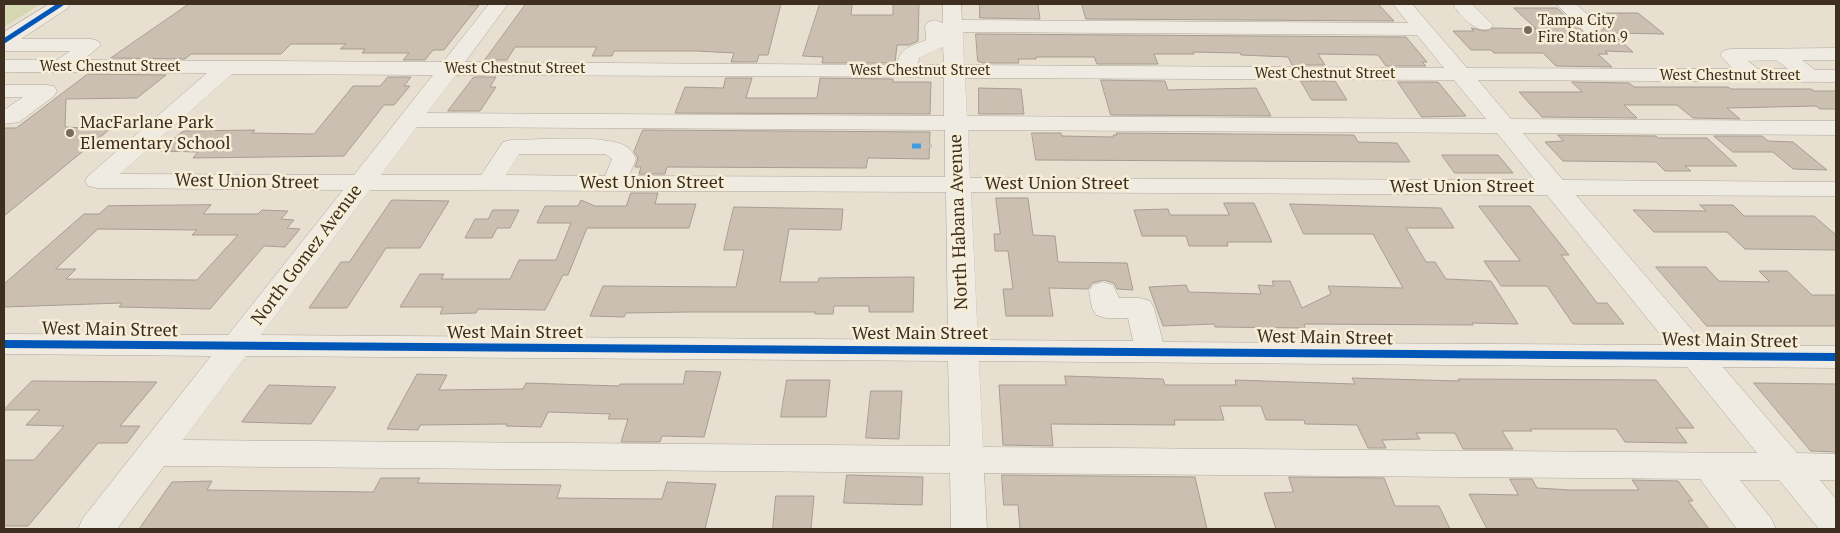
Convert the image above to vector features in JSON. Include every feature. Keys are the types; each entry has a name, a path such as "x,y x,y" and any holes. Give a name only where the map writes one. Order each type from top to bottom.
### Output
{"street":[{"path":"4,41 61,4"},
{"name":"North Gomez Avenue","path":"96,529 500,4"},
{"path":"1402,4 1836,524"},
{"path":"1462,4 1483,25"},
{"path":"1565,4 1592,28"},
{"path":"907,71 908,54 936,44 946,25 1423,29"},
{"name":"North Habana Avenue","path":"946,25 954,72 948,136 958,184 969,529"},
{"path":"4,45 91,45 59,67 14,91"},
{"path":"1505,53 1526,75"},
{"path":"1781,54 1810,76"},
{"path":"1753,76 1730,55 1836,54"},
{"name":"West Chestnut Street","path":"4,66 1836,76"},
{"name":"West Union Street","path":"226,68 97,181 1556,187 1836,190"},
{"path":"4,117 11,117 46,91 14,91"},
{"path":"410,120 1003,138"},
{"path":"948,136 1505,126 1836,128"},
{"path":"488,183 511,147 605,147 617,150 624,159 614,183"},
{"path":"1102,291 1106,308 1140,308 1150,351"},
{"name":"West Main Street","path":"4,344 237,347 963,349 1836,357"},
{"path":"155,454 1836,467"},
{"path":"1713,471 1758,529"}],"path":[{"path":"922,146 948,136"}],"green space":[{"path":"4,4 41,4 4,27"}],"building":[{"path":"189,4 479,5 444,50 433,50 425,60 403,60 409,53 362,53 365,49 340,49 346,44 291,44 281,54 191,54 185,59 111,58"},
{"path":"526,4 781,4 768,55 759,55 757,62 731,62 734,53 697,51 614,51 612,56 592,56 597,47 515,47 507,60 485,60"},
{"path":"820,4 852,4 851,15 893,15 893,4 919,4 918,41 909,45 897,45 895,63 822,63 823,57 803,56"},
{"path":"980,4 1038,4 1040,19 980,18"},
{"path":"1082,4 1378,4 1394,21 1086,19"},
{"path":"1514,8 1557,8 1584,33 1591,36 1600,34 1604,28 1588,13 1638,13 1664,34 1612,33 1633,52 1605,51 1608,54 1598,54 1612,67 1556,66 1543,53 1494,53 1491,50 1471,50 1453,31 1474,31 1471,28 1485,31 1493,28 1536,29"},
{"path":"976,34 1406,37 1427,62 1422,62 1426,66 1386,66 1378,55 1318,54 1325,65 1292,65 1288,57 1193,52 1194,54 1154,54 1158,64 1097,64 1094,57 1036,57 1036,59 1018,59 1019,63 983,63 978,61"},
{"path":"88,74 166,75 137,98 66,99 65,127 110,129 4,216 4,128 16,128"},
{"path":"388,77 411,77 404,86 410,86 394,105 384,105 344,156 193,158 198,152 160,151 183,131 255,130 252,133 314,134 353,86 380,86"},
{"path":"474,77 496,77 490,87 496,87 480,111 448,111"},
{"path":"726,78 752,78 746,98 817,98 820,78 893,79 893,82 931,82 930,114 675,113 685,87 723,88"},
{"path":"1101,80 1165,81 1168,90 1256,88 1271,116 1111,115"},
{"path":"1301,81 1335,81 1347,100 1312,100"},
{"path":"1398,82 1438,82 1466,116 1422,117"},
{"path":"1572,82 1629,83 1634,87 1728,87 1731,89 1811,89 1814,91 1836,91 1836,109 1820,109 1816,106 1727,108 1740,119 1693,118 1677,105 1624,105 1637,118 1542,117 1519,92 1582,92"},
{"path":"979,88 1021,89 1024,114 979,114"},
{"path":"643,130 930,132 929,159 868,158 866,168 667,167 665,174 639,174 641,167 635,167 638,158 634,152"},
{"path":"1032,133 1061,133 1062,136 1114,137 1113,135 1117,135 1116,133 1354,135 1358,142 1397,143 1410,162 1036,160"},
{"path":"1558,135 1707,138 1737,166 1685,166 1691,171 1665,171 1656,162 1563,161 1545,142 1563,141"},
{"path":"1714,136 1762,136 1768,141 1793,142 1827,170 1793,169 1773,152 1733,152"},
{"path":"1442,155 1498,155 1513,173 1455,173"},
{"path":"631,193 658,193 655,204 696,204 689,228 587,228 568,275 563,275 545,310 478,309 476,313 440,314 443,307 400,307 420,274 444,274 441,279 510,279 519,260 556,260 571,223 537,223 545,206 578,206 581,200 595,206 626,206"},
{"path":"996,198 1028,198 1033,235 1055,236 1058,262 1127,263 1133,290 1117,289 1114,283 1104,280 1092,283 1088,289 1049,288 1053,316 1006,316 1003,289 1013,289 1008,251 995,251 994,234 1000,234"},
{"path":"392,200 449,201 420,248 386,248 347,308 309,308 341,262 349,262"},
{"path":"1224,203 1254,203 1272,242 1227,242 1228,246 1189,246 1186,236 1142,236 1134,210 1168,209 1170,215 1229,215"},
{"path":"1290,204 1441,208 1454,228 1406,228 1426,262 1435,262 1446,279 1491,281 1518,324 1304,324 1305,328 1215,327 1214,324 1163,326 1149,287 1186,285 1189,292 1261,294 1258,285 1274,286 1272,281 1290,281 1302,308 1331,294 1328,286 1403,288 1373,234 1304,234"},
{"path":"211,205 203,214 258,214 262,210 288,211 281,219 294,220 287,228 300,229 285,247 264,246 210,309 119,307 122,303 4,307 4,284 84,214 99,214 108,206","holes":["98,229 197,230 192,235 238,235 197,280 66,279 76,269 56,269"]},
{"path":"1700,205 1733,205 1744,216 1814,216 1836,235 1836,250 1745,249 1727,232 1654,232 1633,210 1706,211"},
{"path":"1479,206 1530,206 1569,255 1561,255 1597,303 1607,303 1624,324 1573,324 1547,286 1501,286 1484,261 1520,261"},
{"path":"734,207 843,209 841,230 789,229 780,282 818,282 819,278 914,277 913,312 869,312 869,306 834,306 833,314 815,314 815,312 689,312 626,313 624,317 590,316 603,286 736,287 744,250 724,250"},
{"path":"493,210 519,210 510,228 497,228 492,238 465,238 475,219 488,219"},
{"path":"1656,267 1706,267 1719,281 1770,282 1759,271 1787,271 1812,295 1836,295 1836,326 1707,326"},
{"path":"686,371 721,372 704,437 662,436 660,442 621,442 628,419 608,419 610,414 548,412 541,427 506,426 507,424 420,425 418,430 387,429 417,374 447,375 439,390 523,389 526,383 619,386 620,384 683,384"},
{"path":"1065,376 1163,379 1165,385 1236,385 1235,380 1355,384 1352,378 1459,381 1458,379 1656,380 1694,428 1676,428 1687,443 1625,442 1616,429 1530,429 1532,431 1502,431 1513,449 1463,449 1455,433 1416,433 1420,439 1382,440 1386,448 1368,448 1357,425 1305,424 1304,420 1266,420 1261,406 1220,406 1224,420 1174,420 1175,425 1051,424 1053,446 1003,445 999,385 1066,385"},
{"path":"787,380 830,380 826,417 781,417"},
{"path":"32,381 157,382 120,426 140,426 127,443 98,443 28,526 4,526 4,460 34,460 64,426 26,425 40,410 4,410"},
{"path":"1754,383 1836,384 1836,452 1811,451"},
{"path":"269,385 336,387 311,424 242,422"},
{"path":"871,391 902,391 899,439 866,438"},
{"path":"847,475 923,477 922,505 844,503"},
{"path":"1002,475 1195,477 1207,529 1020,529 1018,505 1004,505"},
{"path":"1289,477 1384,478 1395,506 1439,506 1450,529 1276,529 1264,493 1293,492"},
{"path":"381,478 420,478 417,483 561,485 557,498 662,499 667,482 716,484 705,529 139,529 172,482 212,481 207,490 373,492"},
{"path":"1510,479 1532,479 1537,488 1571,490 1639,490 1632,480 1678,481 1693,501 1688,501 1709,529 1487,529 1469,494 1518,495"},
{"path":"776,496 814,496 811,529 773,529"}],"marked path":[{"path":"912,146 922,146"}],"cycle path":[{"path":"4,41 61,4"},
{"path":"4,344 1836,357"}],"place":[{"name":"Tampa City Fire Station 9","path":"1528,30"},
{"name":"MacFarlane Park Elementary School","path":"70,133"}]}
